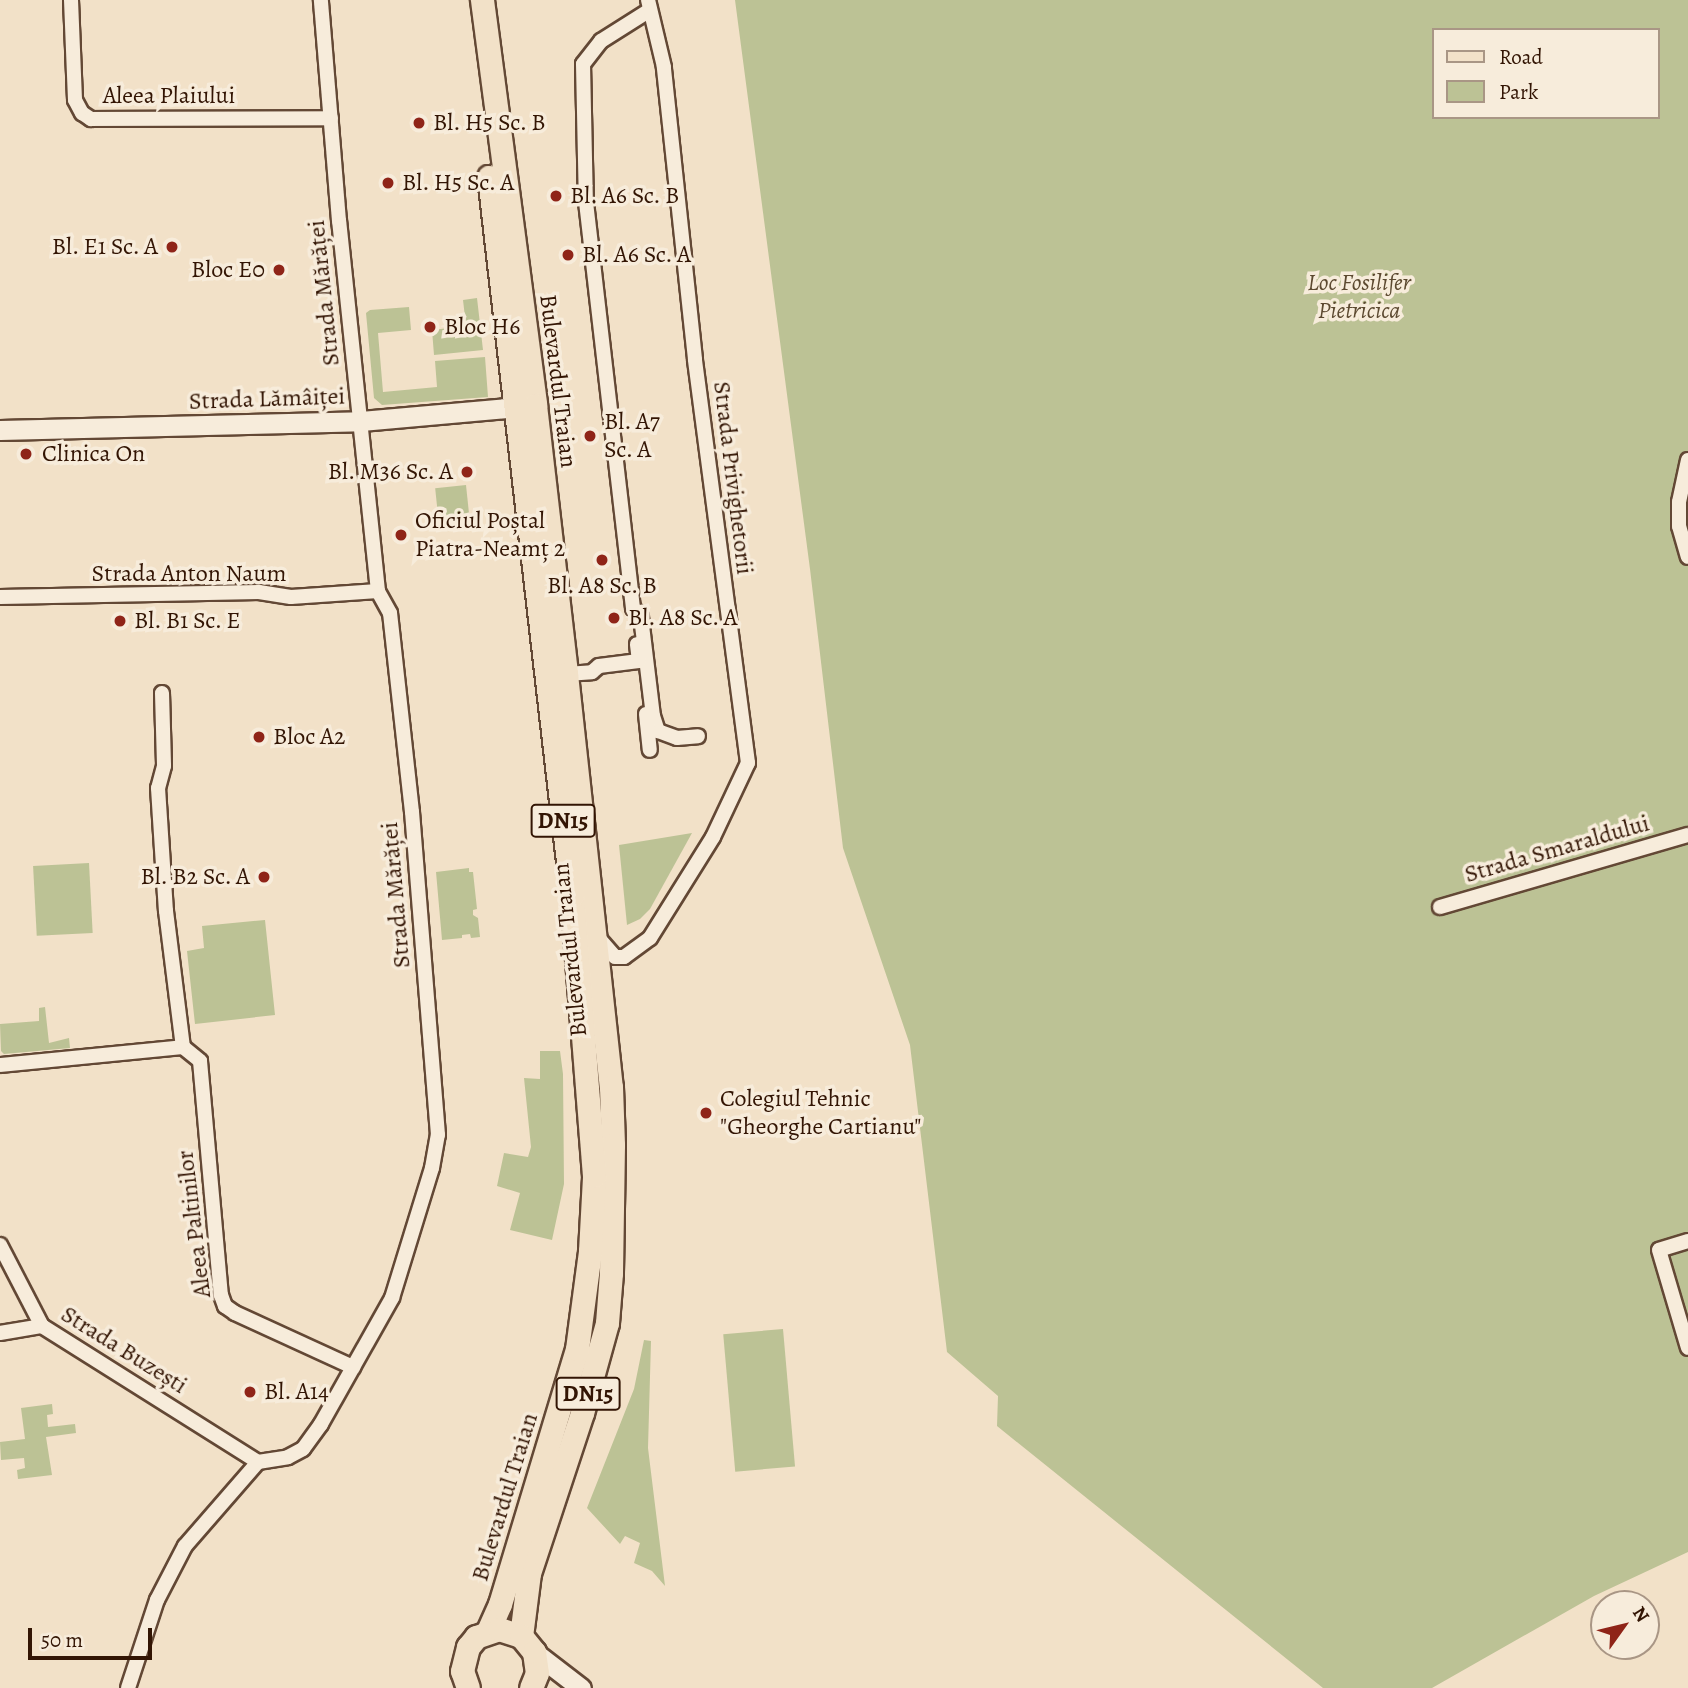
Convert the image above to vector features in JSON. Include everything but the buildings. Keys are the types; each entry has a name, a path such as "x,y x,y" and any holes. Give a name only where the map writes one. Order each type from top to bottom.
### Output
{"main road":[{"name":"Bulevardul Traian","path":"468,0 566,674 611,1087 612,1262 607,1323 575,1437 529,1573 528,1644"},
{"name":"Bulevardul Traian","path":"482,0 526,406 572,896 594,1176 590,1251 577,1349 500,1604 488,1631"},
{"path":"488,1631 511,1631 528,1644"},
{"name":"DN15","path":"466,1686 462,1671 468,1647 488,1631"},
{"name":"DN15","path":"528,1644 537,1673 531,1688"}],"street":[{"name":"Aleea Plaiului","path":"71,0 75,100 82,113 91,118 331,118"},
{"name":"Strada Mărăței","path":"258,1462 288,1457 303,1449 392,1298 432,1168 438,1135 412,811 390,613 378,591 321,0"},
{"path":"649,5 590,51 583,64 582,88 586,202 650,750"},
{"name":"Strada Privighetorii","path":"596,935 615,957 624,957 650,938 713,837 748,763 695,359 664,67 649,5"},
{"name":"Strada Lămâiței","path":"0,430 361,421 526,406"},
{"path":"1688,460 1683,475 1679,514 1688,557"},
{"name":"Strada Anton Naum","path":"0,597 259,592 291,597 378,591"},
{"path":"633,608 641,617 658,730 677,738 698,736"},
{"path":"566,674 592,672 599,666 639,661"},
{"name":"Aleea Paltinilor","path":"162,693 164,766 158,788 161,840 183,1047 200,1061 221,1295 225,1306 249,1320 353,1367"},
{"name":"Strada Smaraldului","path":"1440,907 1688,835"},
{"path":"0,1065 183,1047"},
{"path":"1688,1241 1659,1250 1688,1348"},
{"name":"Strada Buzești","path":"0,1245 42,1326 258,1462"},
{"path":"0,1333 42,1326"},
{"path":"128,1688 157,1600 185,1546 258,1462"},
{"path":"528,1644 581,1688"}],"green space":[{"name":"Loc Fosilifer Pietricica","path":"735,0 1688,0 1688,1552 1607,1590 1590,1590 1590,1598 1432,1688 1323,1688 997,1426 998,1396 947,1352 910,1045 843,848 810,569"},
{"path":"477,298 483,350 434,355 432,330 466,326 463,300"},
{"path":"409,307 411,330 378,333 383,392 437,387 435,361 485,357 488,397 382,405 374,398 366,313 370,310"},
{"path":"466,485 469,515 438,518 435,488"},
{"path":"692,833 650,909 640,919 627,925 619,845"},
{"path":"89,863 93,933 37,936 33,866"},
{"path":"469,868 469,872 473,872 477,909 473,910 473,915 478,918 480,937 471,938 470,934 462,935 462,938 442,940 436,872"},
{"path":"265,920 275,1015 195,1024 187,951 204,948 202,926"},
{"path":"45,1007 49,1043 69,1038 70,1048 4,1054 1,1051 0,1024 39,1021 39,1008"},
{"path":"540,1051 560,1051 563,1074 564,1184 552,1240 510,1230 520,1193 497,1186 504,1153 528,1157 531,1147 524,1078 540,1079"},
{"path":"783,1329 795,1466 735,1472 723,1334"},
{"path":"644,1340 651,1341 648,1448 665,1586 652,1571 634,1563 640,1543 625,1536 620,1544 587,1508 634,1389"},
{"path":"52,1404 53,1414 47,1415 48,1427 75,1424 76,1433 46,1437 52,1475 18,1479 17,1470 25,1468 24,1458 1,1460 0,1442 25,1439 21,1408"}],"place":[{"name":"Bl. H5 Sc. B","path":"419,123"},
{"name":"Bl. H5 Sc. A","path":"388,183"},
{"name":"Bl. A6 Sc. B","path":"556,196"},
{"name":"Bl. E1 Sc. A","path":"172,247"},
{"name":"Bl. A6 Sc. A","path":"568,255"},
{"name":"Bloc E0","path":"279,270"},
{"name":"Bloc H6","path":"430,327"},
{"name":"Bl. A7 Sc. A","path":"590,436"},
{"name":"Clinica On","path":"26,454"},
{"name":"Bl. M36 Sc. A","path":"467,472"},
{"name":"Oficiul Poștal Piatra-Neamț 2","path":"401,535"},
{"name":"Bl. A8 Sc. B","path":"602,560"},
{"name":"Bl. A8 Sc. A","path":"614,618"},
{"name":"Bl. B1 Sc. E","path":"120,621"},
{"name":"Bloc A2","path":"259,737"},
{"name":"Bl. B2 Sc. A","path":"264,877"},
{"name":"Colegiul Tehnic \"Gheorghe Cartianu\"","path":"706,1113"},
{"name":"Bl. A14","path":"250,1392"}]}
